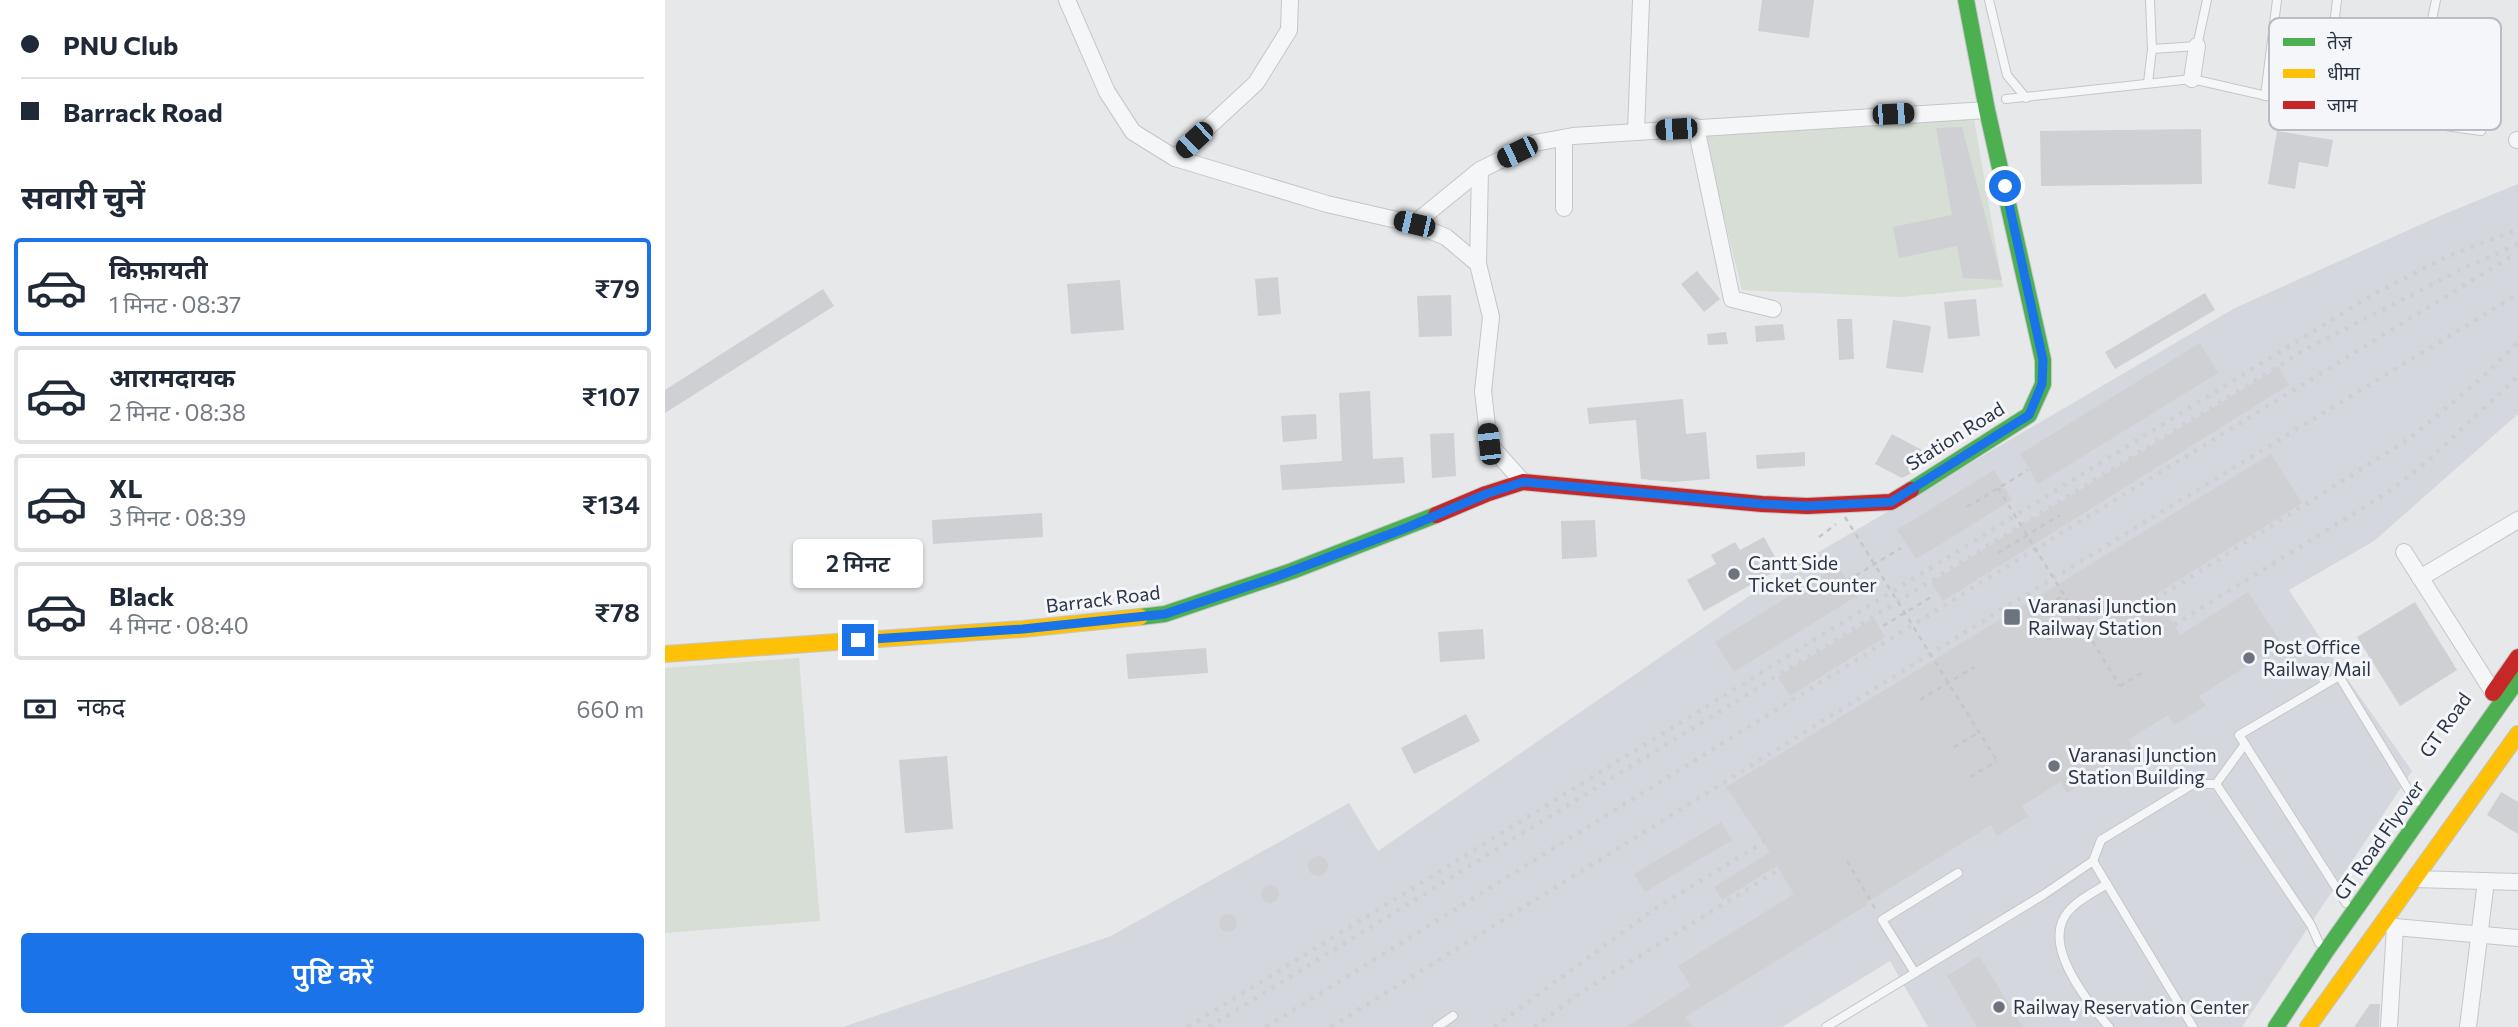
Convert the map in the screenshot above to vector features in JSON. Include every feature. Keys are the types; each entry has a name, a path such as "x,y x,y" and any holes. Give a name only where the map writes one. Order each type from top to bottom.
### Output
{"main road":[{"name":"Station Road","path":"1523,482 1762,504 1807,506 1891,502 2029,415 2042,384 2043,360 1987,110 1966,0"},
{"name":"Barrack Road","path":"665,653 1023,629 1165,614 1270,579 1523,482"},
{"name":"GT Road","path":"2267,1027 2346,903 2518,657"},
{"name":"GT Road Flyover","path":"2276,1027 2324,954 2518,679"},
{"name":"GT Road Flyover","path":"2297,1027 2514,727"},
{"path":"2308,1027 2390,925 2414,879 2514,727"}],"street":[{"path":"1067,0 1107,92 1133,132 1175,158 1327,204 1414,224 1446,237 1478,264"},
{"path":"1175,158 1256,83 1289,30 1290,0"},
{"path":"1636,132 1641,0"},
{"path":"2192,79 2197,46"},
{"path":"1414,224 1480,170 1535,143 1564,138 1696,127 1987,110"},
{"path":"1696,127 1732,299 1773,309"},
{"path":"1564,138 1564,208"},
{"path":"1480,170 1478,264 1491,317 1483,391 1489,444 1523,482"},
{"path":"2420,578 2518,520"},
{"path":"2404,552 2493,692"},
{"path":"2414,879 2518,883"},
{"path":"2468,1027 2486,881"},
{"path":"2389,1027 2390,925 2518,938"}],"lane":[{"path":"1989,0 2007,75 2026,97"},
{"path":"2148,83 2152,49 2150,0"},
{"path":"2152,49 2197,46 2207,0"},
{"path":"2275,18 2277,0"},
{"path":"2335,18 2337,0"},
{"path":"2432,18 2436,0"},
{"path":"2265,96 2269,64"},
{"path":"2006,99 2192,79 2269,97"},
{"path":"2474,130 2481,131"},
{"path":"2346,903 2239,735 2339,676 2416,802"},
{"path":"2216,784 2245,744"},
{"path":"1826,1027 2093,862 2101,840 2193,784 2216,784"},
{"path":"2216,784 2311,925 2319,943"},
{"path":"2093,862 2193,1027"},
{"path":"1915,973 1882,920 1958,873"},
{"path":"2106,884 2075,905 2062,923 2060,941 2066,962 2085,1001 2109,1027"},
{"path":"1437,1027 1454,1016"}],"path":[{"path":"1967,507 2028,470"},
{"path":"1998,488 2120,686 2143,672"},
{"path":"1998,553 2060,515"},
{"path":"1819,537 1845,517 1875,564 1997,761 1970,777"},
{"path":"1847,581 1901,548"},
{"path":"2031,616 2064,595"},
{"path":"1883,626 1931,597"},
{"path":"2047,640 2080,621"},
{"path":"1920,699 1974,667"},
{"path":"1954,747 1979,732"},
{"path":"1847,861 1882,920"}],"shaded area":[{"path":"1973,113 2003,287 1901,297 1742,290 1703,133"},
{"name":"Varanasi Junction Railway Station","path":"2518,184 2518,414 2374,541 2289,590 2412,771 2242,1027 1928,1027 1890,961 1782,1027 843,1027 1111,936 1349,803 1378,851 1783,573 2235,308 2442,215"},
{"path":"799,658 820,921 665,933 665,668"}],"building":[{"path":"1762,0 1814,0 1809,38 1758,31"},
{"path":"1962,127 2002,280 1963,278 1957,246 1899,258 1893,227 1952,215 1936,128"},
{"path":"2201,129 2202,184 2041,186 2040,131"},
{"path":"2277,131 2333,140 2328,167 2299,162 2295,189 2268,184"},
{"path":"1697,271 1720,299 1704,312 1681,284"},
{"path":"1278,277 1281,314 1258,316 1255,279"},
{"path":"1120,280 1124,330 1071,334 1067,284"},
{"path":"823,289 834,306 665,413 665,390"},
{"path":"2205,293 2215,310 2115,369 2105,352"},
{"path":"1451,295 1452,336 1419,337 1417,296"},
{"path":"1976,299 1980,336 1948,339 1944,302"},
{"path":"1837,319 1852,319 1854,359 1839,360"},
{"path":"1893,320 1931,326 1923,373 1886,368"},
{"path":"1783,324 1785,340 1756,342 1755,326"},
{"path":"1726,332 1728,344 1708,345 1707,334"},
{"path":"2200,343 2218,373 2038,484 2020,454"},
{"path":"2279,367 2289,385 1943,601 1931,582"},
{"path":"1370,391 1373,459 1403,457 1405,483 1282,490 1280,465 1342,461 1339,393"},
{"path":"1683,399 1686,434 1706,432 1710,479 1673,482 1641,479 1636,420 1589,424 1587,408"},
{"path":"1316,414 1317,439 1283,442 1281,416"},
{"path":"1454,433 1456,476 1432,478 1430,434"},
{"path":"1892,434 1922,450 1910,474 1902,478 1875,464"},
{"path":"1805,452 1805,466 1757,469 1756,455"},
{"path":"2271,454 2302,503 2156,594 2180,635 2248,592 2282,644 2199,696 2206,706 2174,725 2168,715 2128,740 2135,751 2067,793 2060,782 2022,806 2028,816 1997,836 1991,825 1685,1017 1692,1027 1626,1027 1691,986 1678,966 1794,894 1777,866 1722,900 1714,887 1770,852 1726,787"},
{"path":"1994,470 2012,500 1916,559 1897,530"},
{"path":"1042,513 1043,537 933,544 932,520"},
{"path":"1595,520 1597,557 1562,559 1561,521"},
{"name":"Cantt Side Ticket Counter","path":"1764,537 1781,568 1704,611 1687,580 1716,564 1711,555 1735,542 1740,550"},
{"path":"1838,566 1857,596 1734,672 1715,642"},
{"path":"2415,602 2457,670 2400,706 2357,637"},
{"path":"1874,618 1885,637 1790,696 1778,677"},
{"path":"1483,629 1485,659 1440,662 1438,632"},
{"path":"1206,648 1208,673 1128,679 1126,654"},
{"path":"1466,714 1480,741 1414,774 1401,748"},
{"path":"947,756 953,829 905,833 899,760"},
{"path":"2501,792 2518,802 2518,834 2487,815"},
{"path":"1721,822 1732,840 1645,892 1634,874"},
{"path":"1318,856 1325,859 1328,866 1325,873 1318,876 1311,873 1308,866 1311,859"},
{"path":"1270,885 1278,890 1279,894 1274,902 1270,903 1262,898 1261,894 1266,886"},
{"path":"1228,914 1234,917 1237,923 1234,929 1228,932 1222,929 1219,923 1222,917"},
{"path":"1979,956 2023,1027 1977,1027 1947,976"},
{"path":"2370,1004 2380,1004 2379,1027 2354,1027"}],"railway":[{"path":"1188,1027 2372,295 2446,257 2518,229"},
{"path":"1209,1027 2308,348 2460,270 2518,244"},
{"path":"1266,1027 2515,254"},
{"path":"1331,1027 2001,610 2518,294"},
{"path":"1494,1027 1653,910 2039,673 2410,438 2483,377 2518,342"},
{"path":"1534,1027 1583,991 2387,493 2428,461 2518,376"}],"traffic: fast":[{"path":"1911,490 2029,415 2043,384 2043,360 1987,110 1966,0"},
{"path":"1140,617 1165,614 1292,571 1436,515"},
{"path":"2276,1027 2324,954 2518,679"}],"traffic: slow":[{"path":"665,654 1023,629 1140,617"},
{"path":"2308,1027 2518,734"}],"traffic: jam":[{"path":"1436,515 1523,482 1807,506 1891,502 1911,490"},
{"path":"2493,693 2518,657"}],"place":[{"name":"Cantt Side Ticket Counter","path":"1734,574"},
{"name":"Varanasi Junction Railway Station","path":"2012,617"},
{"name":"Post Office Railway Mail","path":"2249,658"},
{"name":"Varanasi Junction Station Building","path":"2054,766"},
{"name":"Railway Reservation Center","path":"1999,1007"}],"route":[{"path":"858,640 1023,629 1165,614 1236,592 1523,482 1762,504 1807,506 1891,502 2029,415 2042,384 2043,360 2005,186"}]}
